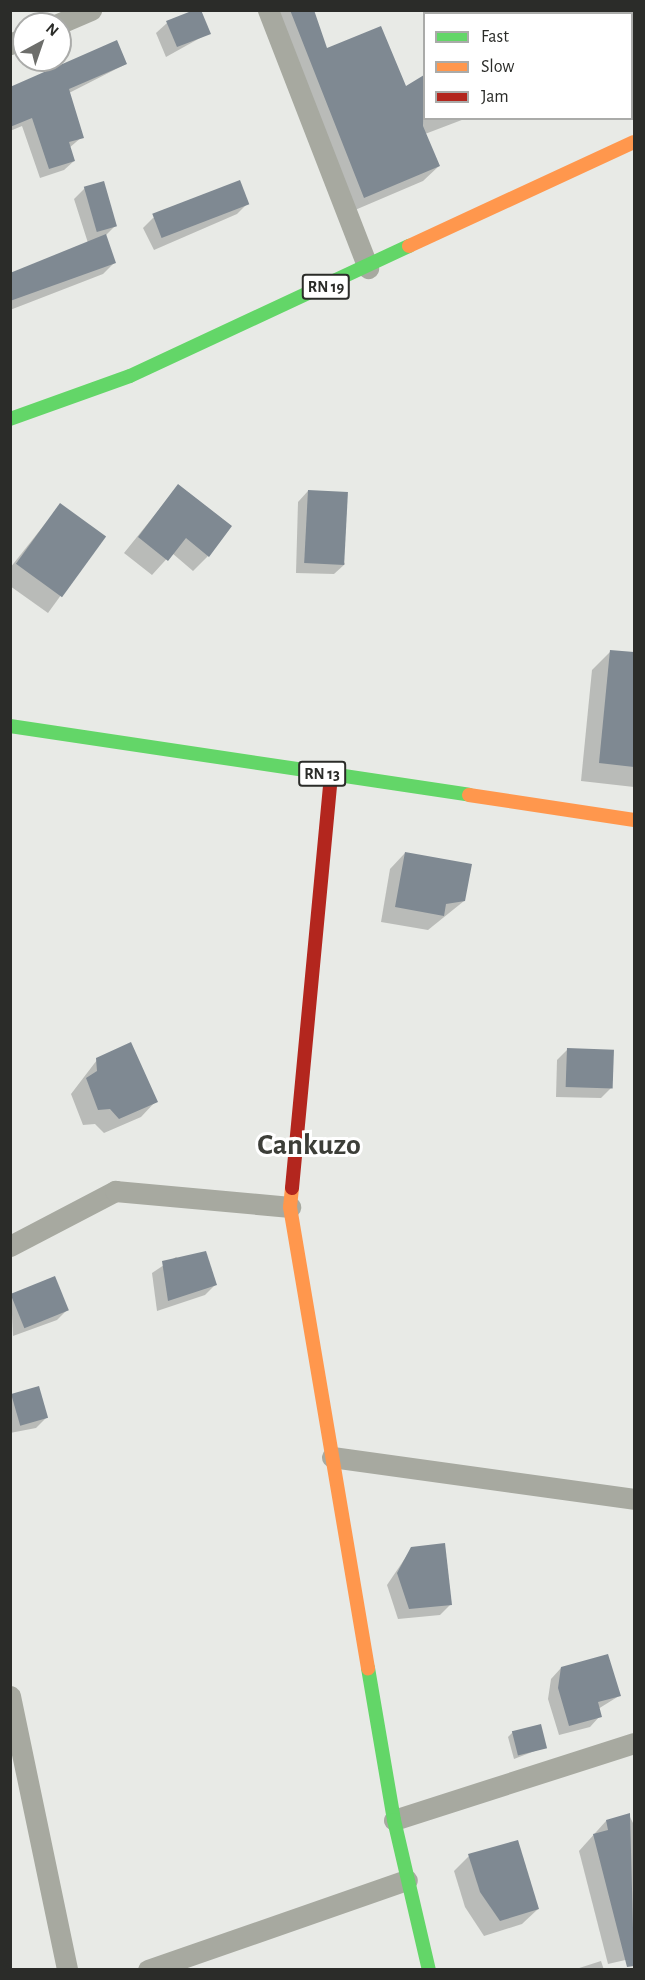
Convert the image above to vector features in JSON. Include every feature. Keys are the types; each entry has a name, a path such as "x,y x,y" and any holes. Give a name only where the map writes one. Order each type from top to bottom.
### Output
{"main road":[{"name":"RN 19","path":"10,419 130,376 368,268 634,142"},
{"name":"RN 13","path":"10,726 634,820"},
{"path":"331,776 290,1207 394,1820 429,1970"}],"street":[{"path":"72,18 91,10"},
{"path":"268,10 368,268"},
{"path":"10,1246 115,1191 290,1207"},
{"path":"332,1457 634,1498"},
{"path":"10,1696 67,1970"},
{"path":"394,1820 634,1743"},
{"path":"148,1970 408,1880"}],"building":[{"path":"194,10 201,10 211,34 177,47 166,21"},
{"path":"290,10 314,10 327,48 381,26 406,86 423,76 423,126 440,166 364,198"},
{"path":"117,40 127,64 69,89 84,138 69,142 75,161 49,169 32,118 10,127 10,87 44,72 72,72 72,60"},
{"path":"240,180 249,204 162,238 152,214"},
{"path":"104,181 117,226 97,232 84,187"},
{"path":"106,234 116,263 10,301 10,273"},
{"path":"178,484 232,526 209,557 186,538 168,561 138,537"},
{"path":"308,490 348,492 344,565 304,563"},
{"path":"60,503 106,537 62,597 16,564"},
{"path":"610,650 634,652 634,767 599,763"},
{"path":"405,852 472,864 465,901 446,904 444,916 395,907"},
{"path":"131,1042 158,1102 119,1119 110,1109 98,1110 86,1078 97,1071 96,1058"},
{"path":"567,1048 614,1050 613,1089 566,1087"},
{"path":"206,1251 217,1285 168,1301 162,1261"},
{"path":"55,1276 69,1310 24,1328 10,1294"},
{"path":"39,1386 48,1418 20,1426 11,1394"},
{"path":"445,1543 452,1605 409,1609 397,1573 411,1547"},
{"path":"608,1654 621,1696 598,1702 602,1717 569,1726 558,1688 561,1667"},
{"path":"541,1724 547,1748 518,1756 512,1731"},
{"path":"630,1813 634,1966 627,1967 593,1834 608,1830 606,1820"},
{"path":"518,1840 539,1909 500,1921 480,1892 468,1854"}],"traffic: fast":[{"path":"10,419 130,376 409,246"},
{"path":"10,726 469,795"},
{"path":"368,1668 394,1820 429,1970"}],"traffic: slow":[{"path":"409,246 634,142"},
{"path":"469,795 634,820"},
{"path":"292,1188 290,1207 368,1668"}],"traffic: jam":[{"path":"292,1188 331,776"}],"district":[{"name":"Cankuzo","path":"309,1145"}]}
